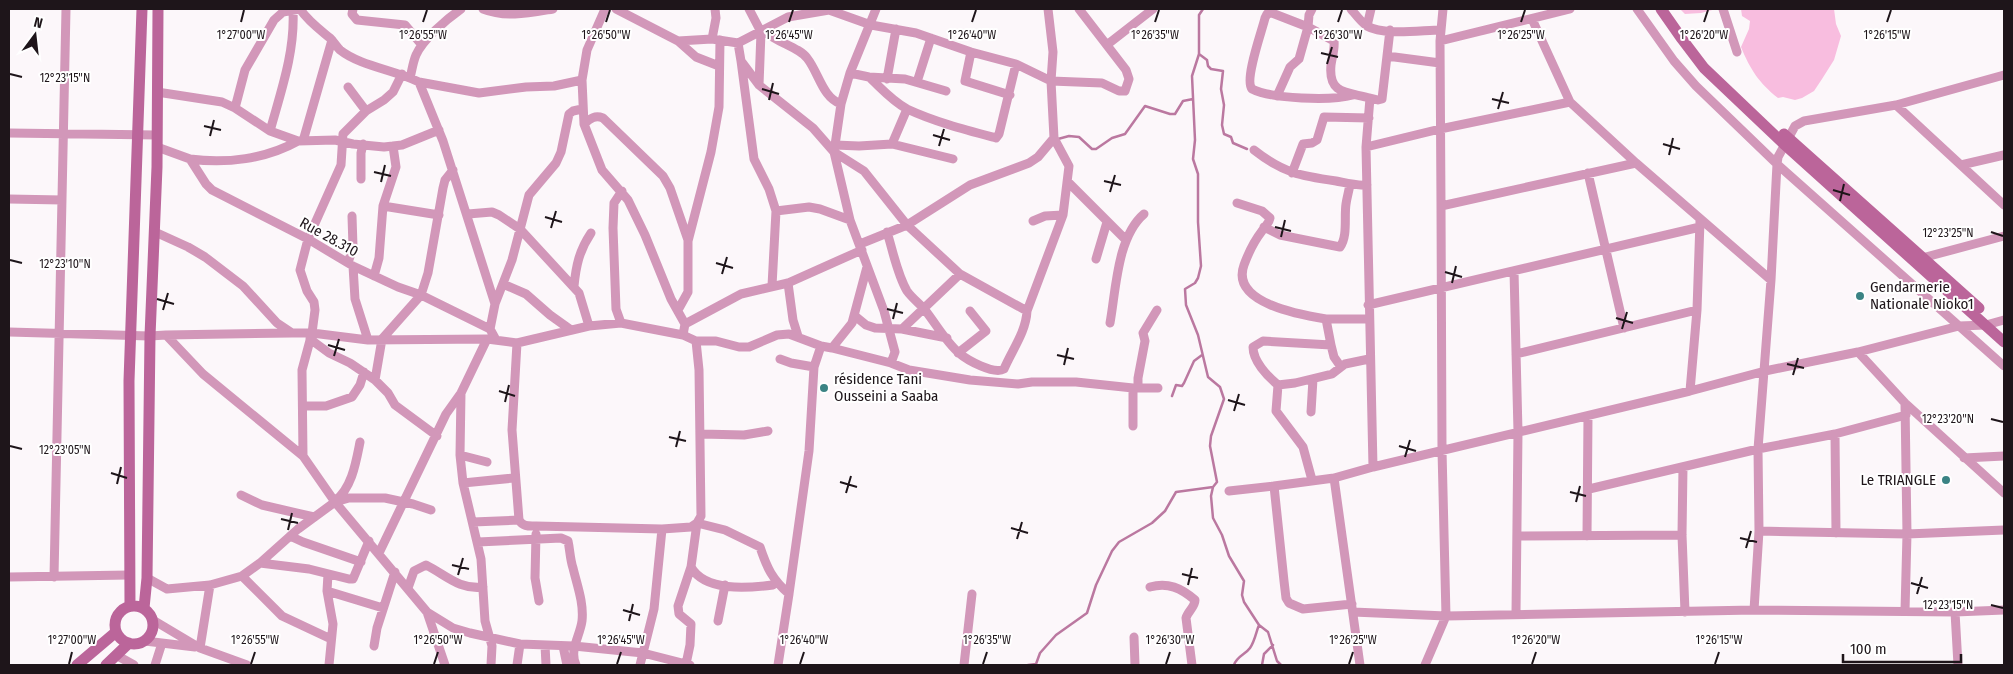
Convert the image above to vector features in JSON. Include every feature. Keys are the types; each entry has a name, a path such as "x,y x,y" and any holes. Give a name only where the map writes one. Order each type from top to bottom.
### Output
{"main road":[{"path":"130,606 129,380 142,9"},
{"path":"144,608 147,578 150,336 155,232 158,9"},
{"path":"1661,9 1704,68 1995,322 2004,342"},
{"path":"1670,9 1709,63 1787,142 2004,331"},
{"path":"130,606 144,608 150,613 153,620 153,628 150,635 139,644 128,643 120,638 116,632 115,623 117,615 123,609 130,606"},
{"path":"77,665 116,632"},
{"path":"106,665 128,643"}],"street":[{"path":"54,577 66,9"},
{"path":"353,9 352,14 357,20 405,25 422,45"},
{"path":"303,456 302,370 311,336 315,310 300,270 308,239 341,165 343,134 366,112 384,100 410,78 416,55 422,45 461,9"},
{"path":"483,9 495,14 524,14 553,9"},
{"path":"605,9 587,50 582,80 584,124 602,170 628,200 671,299 685,324 683,335"},
{"path":"616,9 678,41 696,57 719,66"},
{"path":"678,310 688,292 688,241 711,152 719,107 719,66 715,9"},
{"path":"749,9 762,31 775,40 804,54 829,98 842,104"},
{"path":"678,41 716,39 738,43 788,17 828,9 871,25 932,38 971,52 1016,64 1051,81 1102,83 1119,91 1125,91 1128,89 1129,75 1108,44 1079,9"},
{"path":"876,9 850,73 842,104 835,148 850,220 884,311 896,352 891,364"},
{"path":"887,232 904,284 910,295 924,308 958,353 995,371 1000,371 1004,368 1018,342 1024,326 1026,311 1063,215 1068,182 1069,166 1054,138 1051,81 1053,52 1048,9"},
{"path":"1108,44 1153,9"},
{"path":"1277,96 1290,67 1299,59 1308,27 1310,9"},
{"path":"1351,9 1367,26 1376,29 1411,32 1441,30"},
{"path":"1367,26 1371,9"},
{"path":"1425,665 1446,616 1442,450 1440,206 1440,41 1443,9"},
{"path":"1440,41 1570,9"},
{"path":"1637,9 1674,61 1696,86 1777,164 2004,366"},
{"path":"1723,9 1737,52"},
{"path":"235,108 249,61 278,15 298,10"},
{"path":"298,10 332,40 339,49 351,57 410,78 479,93 526,87 554,86 582,80"},
{"path":"270,131 290,54 298,10"},
{"path":"1353,95 1335,99 1277,96 1256,91 1250,86 1249,83 1267,14 1272,13 1308,27 1334,41 1331,80 1338,90 1378,100 1382,99 1390,30"},
{"path":"1532,18 1570,102 1700,223 1771,280"},
{"path":"887,79 896,30"},
{"path":"759,84 762,31"},
{"path":"917,82 932,38"},
{"path":"301,141 332,40"},
{"path":"738,43 753,154 769,189 776,211 772,286"},
{"path":"971,52 965,81 1010,95"},
{"path":"1387,56 1440,63"},
{"path":"741,61 759,84 800,116 864,171 907,225 960,274 983,289 1026,311"},
{"path":"869,77 907,109 953,126 998,137 1010,95 1016,64"},
{"path":"850,73 887,79 905,79 946,91"},
{"path":"1754,610 1759,531 1758,449 1765,371 1778,157 1795,126 1804,121 1896,105 2004,75"},
{"path":"410,78 439,130 468,214 495,304"},
{"path":"348,87 366,112"},
{"path":"157,92 222,102 235,108 270,131 301,141 342,141 393,146 410,142 439,130"},
{"path":"1370,98 1366,147 1370,259 1368,319 1373,466"},
{"path":"1366,147 1440,129 1570,102"},
{"path":"1896,105 2004,205"},
{"path":"380,553 446,414 461,393 491,339 490,329 495,304 503,284 530,195 556,163 562,152 567,118 573,111 582,109"},
{"path":"892,144 907,109"},
{"path":"584,124 591,118 598,116 604,118 663,176 670,188 688,241"},
{"path":"1292,173 1303,144 1312,143 1317,140 1324,117 1369,118"},
{"path":"9,133 138,136 157,141 190,159 221,162 275,152 301,141"},
{"path":"685,324 742,294 788,283 887,232 907,225 970,185 1033,161 1054,138"},
{"path":"362,179 361,153 363,144"},
{"path":"835,148 892,144 953,159"},
{"path":"374,276 380,258 383,206 396,167 393,146"},
{"path":"1254,150 1275,165 1292,173 1350,184 1367,185"},
{"path":"1960,165 2004,155"},
{"name":"Rue 28.310","path":"190,159 212,190 308,239 350,265 421,295 490,329"},
{"path":"1440,206 1636,163"},
{"path":"375,380 382,339 421,295 428,273 445,180 452,170"},
{"path":"1588,173 1604,249 1624,328"},
{"path":"1068,182 1126,240"},
{"path":"1264,227 1280,234 1340,247 1343,243 1346,203 1350,184"},
{"path":"621,323 616,309 613,228 614,203 622,191"},
{"path":"9,198 62,200"},
{"path":"1237,202 1262,211 1269,215 1270,220 1264,227 1244,265 1242,275 1246,289 1254,296 1272,305 1297,314 1326,319 1368,319"},
{"path":"383,206 439,215"},
{"path":"776,211 809,207 850,220"},
{"path":"468,214 492,212 520,229 579,293 589,326"},
{"path":"1110,323 1120,263 1126,240 1135,222 1144,214"},
{"path":"1033,221 1045,216 1063,215"},
{"path":"352,216 353,247 350,265 354,299 368,340"},
{"path":"1096,259 1107,222"},
{"path":"1368,305 1604,249 1700,223"},
{"path":"1690,391 1697,310 1700,223"},
{"path":"155,232 206,257 243,286 277,323 292,333"},
{"path":"574,286 582,246 591,233"},
{"path":"1922,258 2004,236"},
{"path":"832,348 850,327 855,316 867,267"},
{"path":"1514,271 1518,432 1516,613"},
{"path":"902,329 960,274"},
{"path":"788,283 793,320 798,336"},
{"path":"503,284 526,294 571,330"},
{"path":"1132,426 1135,388 1145,342 1143,333 1157,310"},
{"path":"1516,354 1697,310"},
{"path":"958,353 986,331 970,311"},
{"path":"855,316 866,325 902,329 947,338"},
{"path":"1326,319 1334,357 1341,367"},
{"path":"1229,491 1334,478 1373,466 1588,416 1765,371 1858,352 1959,326 1995,322"},
{"path":"9,332 131,336 292,333 368,340 491,339 517,343 589,326 621,323 683,335 696,341 750,347 777,335 789,334 820,346 909,370 970,380 1018,384 1032,382 1083,382 1135,388 1158,388"},
{"path":"166,335 203,374 303,456 335,502 380,553 427,612 445,665"},
{"path":"311,336 329,353 375,380 388,393 395,405 437,436"},
{"path":"427,612 454,628 490,639 520,644 574,646 643,653 688,665 691,624 679,614 678,606 690,567 697,523 701,516 699,370 696,341"},
{"path":"1312,480 1303,447 1276,411 1278,385 1268,375 1253,353 1253,347 1263,341 1331,345"},
{"path":"517,343 512,430 514,478 519,520 525,526 662,529 691,527 697,523 725,530 760,547 768,570 776,582 790,594"},
{"path":"778,665 790,594 809,451 814,367 820,346"},
{"path":"1858,352 1905,402 2004,493"},
{"path":"780,359 791,364 814,367"},
{"path":"1278,385 1332,374 1351,362 1369,359"},
{"path":"303,406 326,406 352,397 360,385 364,372"},
{"path":"1311,412 1313,379"},
{"path":"461,393 460,455 463,483 481,559 485,621 490,639 491,665"},
{"path":"1905,402 1908,534 1905,611"},
{"path":"1588,490 1758,449 1835,434 1906,415"},
{"path":"1587,536 1588,416"},
{"path":"700,434 744,435 768,431"},
{"path":"1835,434 1836,533"},
{"path":"147,578 167,589 210,585 242,576 343,495 356,463 360,442"},
{"path":"460,455 487,462"},
{"path":"1964,458 2004,456"},
{"path":"1683,467 1682,535 1685,612"},
{"path":"463,483 514,478"},
{"path":"1334,478 1360,665"},
{"path":"1274,486 1286,598 1289,603 1303,609 1353,608 1446,616 1516,613 1754,610 1955,612 2004,610"},
{"path":"242,495 262,505 314,517"},
{"path":"335,502 350,498 385,498 431,510"},
{"path":"473,522 519,520"},
{"path":"536,526 535,578 539,601"},
{"path":"640,665 654,609 662,529"},
{"path":"1759,531 1908,534 2004,530"},
{"path":"1517,536 1682,535"},
{"path":"290,536 302,542 361,562"},
{"path":"478,542 561,538 568,541 582,606 582,621 578,639 574,646 573,658 576,665"},
{"path":"260,563 349,579 353,578 369,541"},
{"path":"408,588 414,571 426,565 463,587 483,587"},
{"path":"690,567 699,577 708,582 724,585 753,587 773,585 776,582"},
{"path":"374,646 383,608 395,572"},
{"path":"328,574 327,591 333,624 329,665"},
{"path":"9,577 129,575"},
{"path":"242,576 282,616 331,639"},
{"path":"200,648 210,585"},
{"path":"718,621 724,585"},
{"path":"1150,588 1160,585 1178,587 1195,600 1194,606 1186,618 1192,665"},
{"path":"327,591 383,608"},
{"path":"964,665 972,594"},
{"path":"1955,612 1958,665"},
{"path":"153,620 200,648 247,665"},
{"path":"1134,637 1134,665"},
{"path":"145,641 200,648"},
{"path":"155,665 162,643"},
{"path":"517,665 520,644"},
{"path":"545,646 546,665"},
{"path":"563,646 567,665"},
{"path":"116,655 134,665"}],"shaded area":[{"path":"1680,9 1716,9 1701,13 1685,14"},
{"path":"1741,9 1834,9 1836,24 1841,36 1834,60 1814,91 1795,100 1783,97 1778,98 1760,81 1741,47 1749,29 1750,21 1742,16"}],"waterway":[{"path":"1203,9 1199,15 1199,54 1192,76 1195,140 1193,159 1198,174 1198,222 1201,266 1195,283 1185,289 1186,305 1198,335 1208,377 1220,387 1224,399 1211,436 1210,446 1217,482 1213,487 1211,496 1213,518 1222,535 1229,556 1244,581 1242,595 1244,602 1259,625 1268,632 1277,661 1281,665"},
{"path":"1199,54 1207,60 1208,66 1211,69 1223,71 1221,89 1224,105 1222,125 1224,134 1231,137 1233,143 1247,149"},
{"path":"1058,139 1069,136 1079,137 1092,149 1096,149 1112,138 1125,134 1145,106 1175,114 1183,101 1193,99"},
{"path":"1172,396 1176,385 1182,386 1194,361 1202,355"},
{"path":"1028,665 1036,664 1040,653 1056,635 1087,613 1096,585 1112,551 1119,542 1152,523 1165,511 1176,492 1213,487"},
{"path":"1234,665 1252,645 1259,625"},
{"path":"1262,665 1264,654 1273,645"}],"place":[{"name":"Gendarmerie Nationale Nioko1","path":"1860,296"},
{"name":"résidence Tani Ousseini a Saaba","path":"824,388"},
{"name":"Le TRIANGLE","path":"1946,480"}]}
